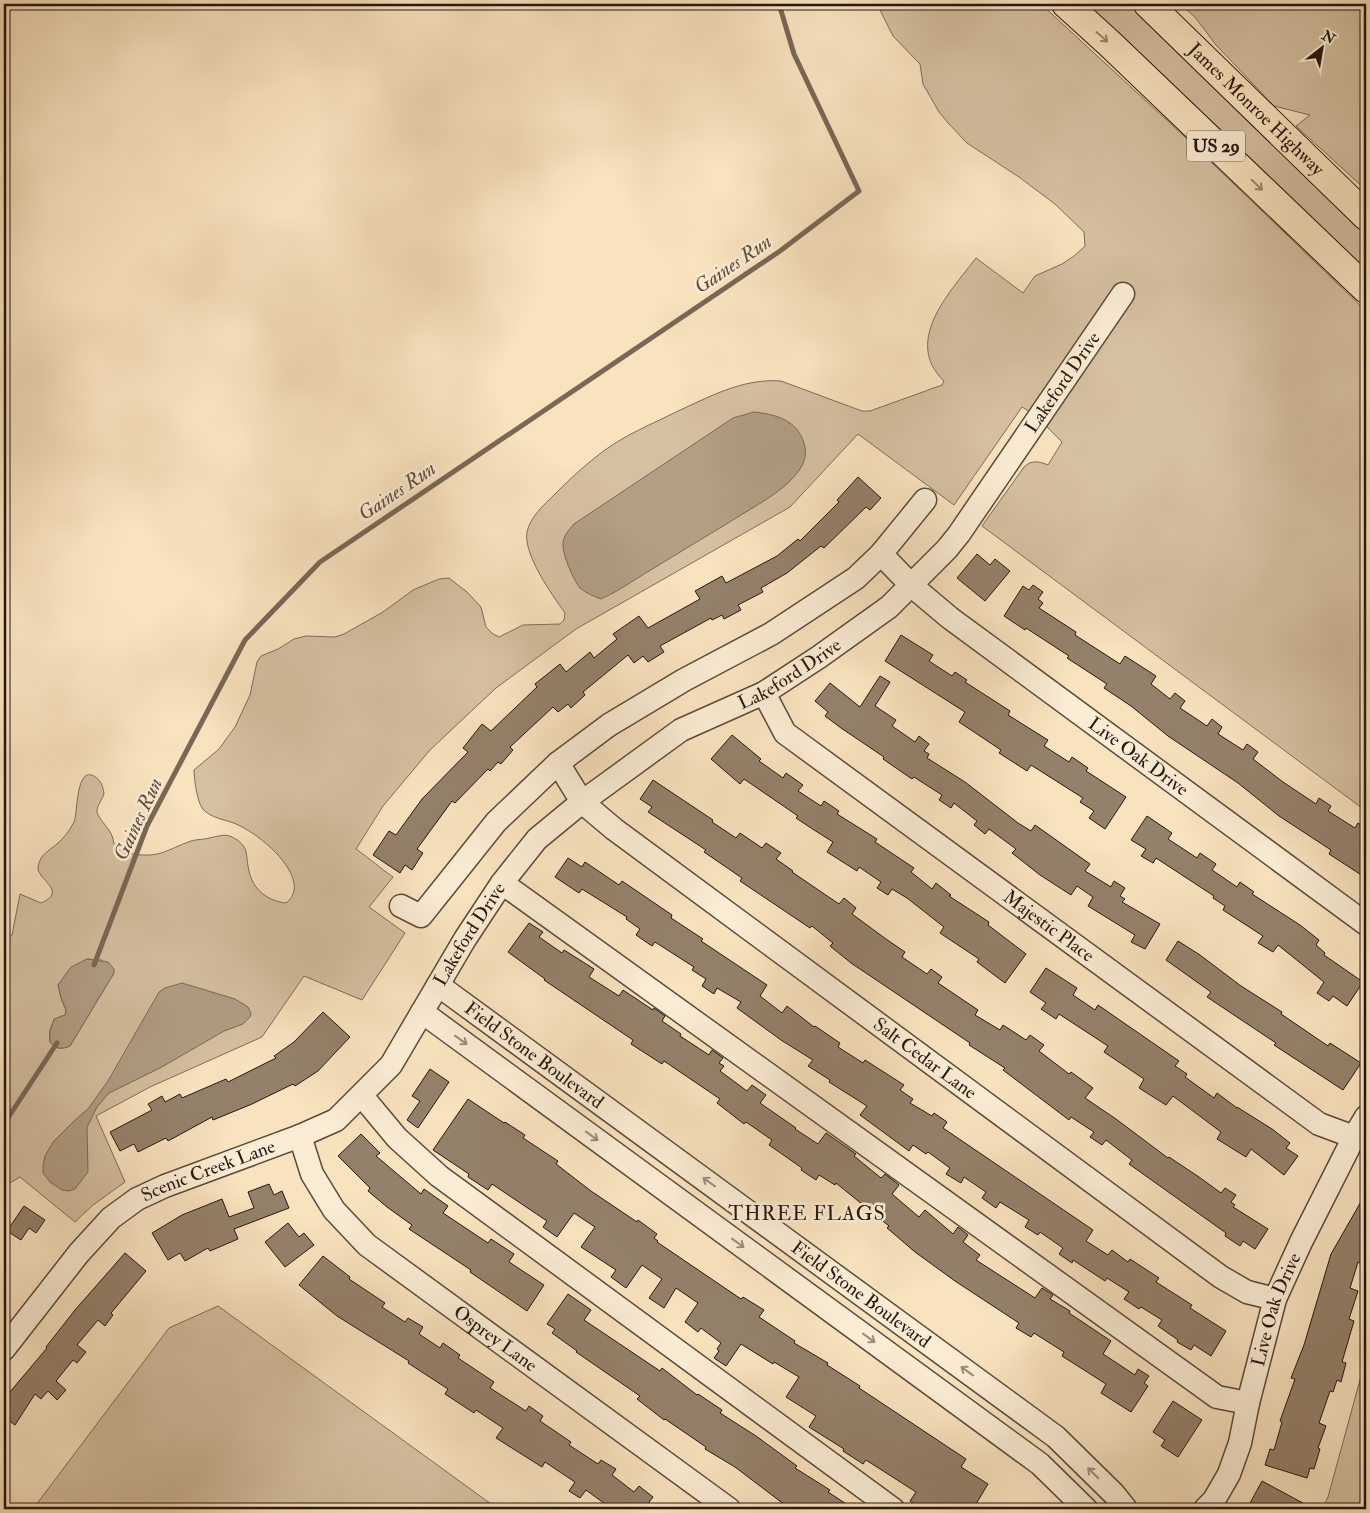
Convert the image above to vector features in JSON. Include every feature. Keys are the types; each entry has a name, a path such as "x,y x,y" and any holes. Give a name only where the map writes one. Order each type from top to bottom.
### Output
{"highway":[{"name":"US 29","path":"1066,4 1366,290"},
{"name":"James Monroe Highway","path":"1148,4 1366,216"}],"street":[{"name":"Lakeford Drive","path":"422,1012 465,939 502,883 537,839 582,802 681,730 764,693 819,658 889,607 912,586 959,534 1123,294"},
{"path":"401,906 421,916 496,822 558,763 625,715 684,680 771,634 856,578 881,554 925,500"},
{"name":"Live Oak Drive","path":"881,554 912,586 950,618 1366,924"},
{"name":"Majestic Place","path":"764,693 785,733 1319,1124 1354,1137"},
{"name":"Salt Cedar Lane","path":"558,763 582,802 614,829 1221,1277 1247,1292 1276,1299"},
{"path":"502,883 1216,1397 1248,1403"},
{"name":"Field Stone Boulevard","path":"438,985 1056,1437 1114,1494 1126,1509"},
{"name":"Field Stone Boulevard","path":"422,1012 1040,1464 1086,1509"},
{"name":"Scenic Creek Lane","path":"4,1349 79,1252 111,1218 137,1200 165,1186 300,1136 336,1120 391,1065 422,1012"},
{"path":"362,1096 398,1138 439,1176 893,1509"},
{"name":"Live Oak Drive","path":"1205,1509 1214,1500 1229,1474 1240,1444 1248,1403 1276,1299 1301,1242 1354,1137 1366,1118"},
{"name":"Osprey Lane","path":"300,1136 312,1174 334,1210 367,1245 729,1509"}],"shaded area":[{"path":"877,4 1041,4 1185,137 1366,311 1366,811 982,526 1024,467 1029,463 1035,462 1048,465 1062,442 1043,420 1022,407 954,505 858,434 790,507 576,629 496,688 430,750 383,806 356,849 393,877 369,907 405,933 362,1000 304,976 262,1037 150,1087 96,1116 125,1182 93,1205 75,1222 20,1177 8,1184 4,1189 4,1014 8,1002 4,982 4,940 12,935 20,894 41,903 52,894 52,890 39,872 39,863 43,856 67,834 74,822 79,790 85,776 91,775 98,779 101,784 104,793 97,813 111,833 115,846 119,850 130,854 150,855 193,840 226,835 238,840 244,847 251,878 258,889 273,900 286,903 294,892 294,883 286,865 271,848 253,834 236,824 214,817 202,808 196,789 194,770 219,749 235,727 250,695 257,662 261,656 278,649 294,639 306,636 335,637 344,634 383,612 413,590 439,579 449,578 467,592 481,607 486,627 499,637 523,625 560,624 564,620 565,613 534,563 529,551 527,532 534,516 542,507 579,471 613,444 701,400 753,382 781,381 862,411 870,411 942,385 944,381 932,366 928,350 929,333 944,301 976,258 1023,293 1035,276 1062,264 1085,246 1084,232 1055,204 1019,177 967,143 949,124 939,112 923,84 920,64 893,36","holes":["87,959 102,960 114,973 70,1046 57,1048 50,1042 50,1029 56,1019 65,1015 66,1010 58,985 65,976"]},
{"path":"1084,4 1129,4 1366,232 1366,273"},
{"path":"1180,4 1366,4 1366,190 1296,126 1310,115 1274,106 1216,45 1195,17"},
{"path":"754,412 775,416 788,422 794,426 802,438 805,447 804,461 791,480 776,493 615,592 601,599 580,588 569,567 563,548 565,536 574,524 733,418"},
{"path":"87,959 108,962 114,969 114,973 70,1046 57,1048 50,1042 50,1031 54,1019 65,1015 66,1010 58,985 71,967"},
{"path":"182,983 235,999 248,1007 251,1013 250,1017 243,1024 224,1031 160,1068 109,1093 97,1107 87,1127 88,1172 75,1189 69,1191 62,1190 50,1182 43,1173 45,1156 53,1142 88,1109 108,1081 159,992 165,988"},
{"path":"218,1306 498,1509 33,1509 169,1328"},
{"path":"1366,1358 1366,1509 1322,1509 1328,1497"}],"building":[{"path":"858,477 881,498 870,510 866,507 824,548 821,546 787,573 761,588 763,592 738,605 741,610 724,619 722,615 712,620 711,618 660,646 664,652 648,662 643,656 634,663 628,655 583,692 585,695 571,708 568,704 558,712 553,707 510,747 513,750 501,764 498,762 490,771 488,769 455,803 452,801 417,849 423,853 412,870 405,865 400,873 373,855 389,831 396,835 422,799 468,752 463,748 482,724 491,731 537,687 535,684 560,664 566,672 590,652 594,658 617,639 613,634 639,616 648,628 700,599 695,591 722,576 726,583 777,556 798,539 800,541 839,502 837,500"},
{"path":"977,554 990,565 995,559 1010,571 985,601 957,578"},
{"path":"1033,585 1043,592 1038,599 1043,603 1039,608 1076,632 1075,635 1120,664 1125,656 1156,676 1151,684 1170,699 1175,693 1185,701 1180,708 1207,726 1212,719 1222,727 1218,734 1243,750 1247,744 1258,752 1253,759 1283,782 1316,804 1319,798 1331,806 1328,811 1355,828 1358,823 1366,828 1366,878 1329,854 1331,850 1279,816 1238,783 1168,736 1131,706 1104,688 1107,684 1067,658 1069,656 1004,616 1023,586 1029,590"},
{"path":"901,635 933,655 929,661 952,676 955,672 967,680 965,682 1010,711 1008,715 1048,740 1044,746 1069,762 1072,757 1088,768 1086,771 1126,797 1105,829 1089,818 1094,811 1080,802 1083,798 1031,765 1027,771 999,753 1001,750 959,722 965,712 885,661"},
{"path":"880,676 890,682 875,706 896,720 892,726 915,742 919,736 929,744 924,751 929,754 927,758 965,782 1018,823 1031,831 1035,825 1090,864 1085,871 1111,887 1114,881 1125,888 1120,896 1125,899 1122,902 1160,924 1145,949 1131,942 1135,935 1088,906 1093,897 1077,886 1071,895 1040,875 1012,853 1016,849 989,829 985,834 974,825 977,821 954,803 951,808 939,800 942,795 914,777 912,779 883,759 884,757 825,716 828,712 815,701 830,683 860,707"},
{"path":"732,735 761,759 759,761 783,778 786,773 803,785 798,791 821,806 824,801 839,811 837,814 877,839 875,842 914,868 911,872 932,889 936,883 951,895 949,896 989,922 988,925 1026,954 1005,983 977,962 979,959 940,933 944,927 907,898 892,889 888,895 877,888 881,882 859,867 857,871 827,852 833,842 796,818 798,816 744,779 740,784 711,759"},
{"path":"653,780 713,820 712,822 736,838 740,833 762,848 766,843 781,853 776,859 839,904 844,898 856,908 852,914 905,952 902,957 927,974 931,969 942,977 938,983 978,1010 975,1015 1000,1030 1003,1025 1026,1040 1030,1035 1044,1045 1039,1051 1069,1074 1071,1072 1093,1088 1085,1098 1168,1158 1221,1193 1225,1188 1236,1195 1231,1202 1235,1205 1233,1207 1268,1229 1255,1249 1243,1241 1240,1246 1225,1236 1226,1233 1129,1164 1132,1160 1106,1140 1102,1145 1090,1137 1094,1132 1071,1117 1069,1120 1003,1070 1005,1068 851,963 830,946 833,943 812,926 810,928 740,881 742,878 704,852 706,850 648,812 652,807 640,799"},
{"path":"1147,816 1172,833 1168,839 1197,858 1200,853 1216,864 1212,870 1237,887 1240,882 1254,892 1252,894 1300,925 1319,940 1316,945 1325,953 1324,955 1363,982 1347,1006 1333,996 1329,1001 1317,993 1324,982 1278,945 1273,952 1258,943 1263,936 1223,910 1225,906 1213,898 1214,896 1156,858 1153,863 1141,856 1146,849 1131,840"},
{"path":"568,858 582,867 585,862 619,885 622,881 672,915 671,918 703,939 701,941 767,985 760,996 782,1013 787,1006 814,1027 840,1043 838,1047 863,1063 865,1060 904,1085 900,1090 913,1099 910,1103 932,1116 934,1113 947,1122 943,1128 1093,1230 1086,1241 1108,1255 1112,1250 1128,1262 1130,1259 1159,1278 1156,1282 1192,1305 1190,1308 1226,1331 1211,1356 1194,1345 1191,1350 1177,1342 1178,1340 1158,1326 1162,1320 1124,1299 1129,1292 1107,1278 1105,1281 1073,1260 1072,1263 1059,1254 1063,1248 1040,1232 1038,1235 1025,1227 1029,1220 1000,1202 996,1208 982,1198 986,1192 964,1177 961,1183 946,1174 950,1168 928,1152 926,1154 913,1145 909,1151 860,1115 867,1106 808,1066 813,1060 781,1040 737,1008 741,1002 717,988 714,994 702,986 706,979 692,970 694,967 655,942 652,946 636,935 640,929 626,919 627,917 582,889 579,893 555,877"},
{"path":"529,923 543,932 539,937 562,953 564,950 594,969 589,977 619,996 623,990 653,1010 654,1008 665,1016 662,1021 681,1034 680,1036 709,1055 712,1050 723,1058 719,1063 724,1066 720,1071 747,1091 752,1085 766,1095 760,1103 795,1129 818,1144 826,1133 856,1154 854,1156 881,1178 885,1174 899,1185 892,1194 919,1217 925,1210 953,1234 958,1227 968,1235 963,1242 980,1255 976,1260 1035,1298 1042,1288 1053,1295 1050,1299 1111,1341 1103,1354 1135,1375 1138,1369 1149,1376 1144,1383 1148,1386 1131,1412 1101,1393 1106,1384 1062,1356 1064,1352 1034,1333 1031,1337 1016,1328 1019,1323 915,1252 887,1228 889,1226 836,1183 835,1185 819,1175 816,1180 801,1170 802,1168 769,1145 772,1140 746,1122 744,1124 717,1103 720,1099 664,1061 662,1064 631,1044 633,1040 544,980 508,952"},
{"path":"1178,941 1328,1046 1330,1043 1361,1063 1343,1090 1274,1045 1276,1043 1207,997 1211,992 1166,960"},
{"path":"1046,968 1077,988 1073,995 1095,1010 1098,1005 1179,1061 1175,1066 1187,1074 1185,1077 1214,1098 1217,1093 1290,1143 1286,1148 1298,1156 1284,1175 1251,1149 1246,1157 1217,1139 1221,1132 1173,1096 1166,1105 1139,1088 1144,1079 1104,1052 1108,1046 1059,1014 1056,1019 1041,1009 1046,1003 1030,992"},
{"path":"323,1012 350,1037 318,1071 295,1086 293,1084 213,1120 212,1117 168,1141 166,1138 138,1152 134,1144 120,1151 110,1132 152,1110 148,1104 162,1096 165,1102 180,1094 182,1098 226,1079 228,1082 276,1058 274,1056 294,1042"},
{"path":"430,1069 449,1082 418,1128 407,1120 420,1101 412,1096"},
{"path":"468,1099 525,1135 523,1138 558,1161 556,1164 591,1191 657,1234 654,1238 657,1242 741,1299 743,1297 764,1310 759,1317 795,1341 794,1343 828,1363 827,1365 860,1386 859,1388 966,1459 961,1467 988,1484 973,1509 964,1504 961,1509 922,1509 910,1501 916,1492 866,1460 863,1464 843,1451 844,1449 809,1427 816,1416 786,1397 799,1377 774,1362 773,1364 741,1344 726,1366 714,1358 719,1351 717,1349 721,1343 701,1328 698,1332 685,1322 698,1303 676,1288 664,1308 649,1298 662,1279 642,1265 626,1288 611,1277 616,1270 581,1247 595,1227 574,1213 557,1237 543,1227 547,1221 492,1184 488,1190 468,1177 469,1174 433,1150"},
{"path":"361,1134 380,1153 376,1156 421,1194 424,1189 448,1206 443,1213 488,1243 491,1239 514,1254 509,1262 544,1285 527,1311 470,1272 471,1270 409,1229 412,1225 368,1191 370,1188 338,1156"},
{"path":"269,1184 274,1195 282,1191 289,1208 234,1229 238,1239 210,1251 208,1248 185,1261 180,1253 168,1260 152,1233 182,1215 222,1199 229,1217 254,1208 248,1192"},
{"path":"1366,1193 1366,1267 1358,1262 1350,1288 1358,1291 1349,1319 1354,1321 1342,1362 1346,1363 1341,1382 1337,1380 1333,1392 1330,1391 1319,1423 1326,1426 1318,1448 1320,1449 1314,1469 1310,1468 1307,1478 1265,1465 1270,1449 1274,1450 1282,1422 1280,1421 1295,1379 1291,1378 1304,1345 1331,1254"},
{"path":"24,1206 45,1220 36,1233 29,1228 21,1240 7,1231"},
{"path":"288,1223 299,1237 304,1233 314,1245 285,1267 265,1242"},
{"path":"125,1253 146,1271 111,1313 113,1315 105,1326 98,1320 77,1345 86,1352 77,1363 73,1360 56,1381 66,1390 57,1400 48,1391 41,1399 35,1394 15,1425 4,1417 4,1399 47,1348 75,1310"},
{"path":"323,1256 350,1277 349,1279 385,1303 382,1307 405,1322 408,1318 423,1327 419,1334 440,1348 443,1343 460,1355 458,1358 494,1382 490,1388 526,1411 529,1406 543,1416 540,1421 571,1442 569,1445 598,1464 601,1460 616,1469 612,1475 634,1492 639,1486 653,1497 644,1509 612,1509 586,1490 580,1498 569,1491 575,1482 545,1462 542,1467 496,1438 503,1428 476,1410 474,1413 445,1394 448,1389 408,1363 409,1361 337,1316 299,1285"},
{"path":"568,1294 591,1310 584,1320 660,1371 662,1368 697,1395 722,1410 720,1413 756,1436 797,1466 795,1468 830,1490 828,1492 854,1509 782,1509 785,1505 735,1467 705,1449 706,1447 664,1420 637,1399 640,1396 552,1333 555,1329 547,1324"},
{"path":"1173,1401 1202,1420 1178,1457 1161,1446 1165,1440 1153,1432"},
{"path":"1262,1481 1314,1509 1256,1509 1249,1505"}],"waterway":[{"name":"Gaines Run","path":"94,965 147,826 245,640 320,562 780,251 859,191 794,54 779,4"},
{"name":"Gaines Run","path":"4,1124 57,1043"}],"district":[{"name":"THREE FLAGS","path":"807,1213"}]}
